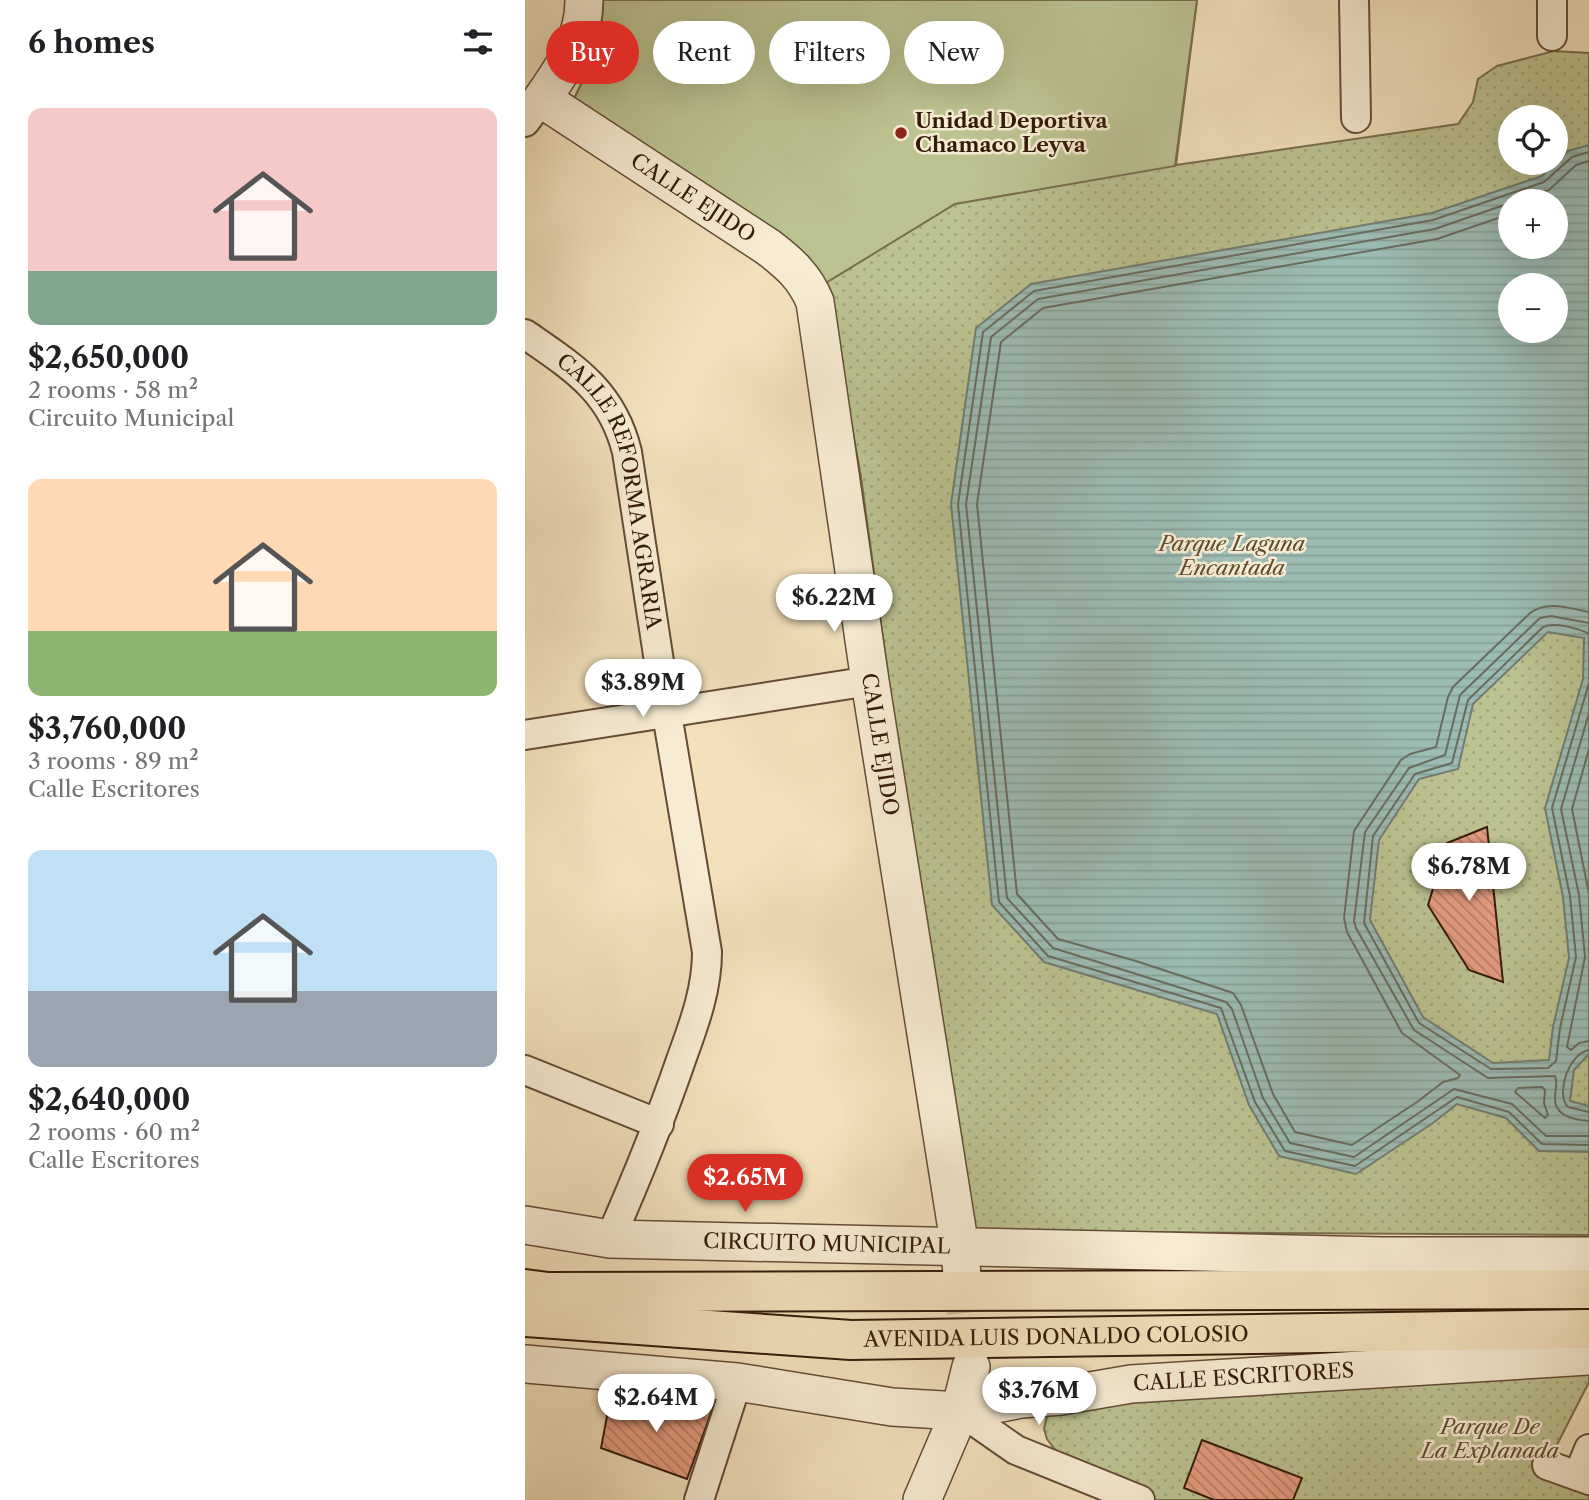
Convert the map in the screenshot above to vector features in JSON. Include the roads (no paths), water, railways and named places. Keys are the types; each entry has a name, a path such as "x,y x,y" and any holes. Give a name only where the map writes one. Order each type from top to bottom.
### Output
{"main road":[{"name":"AVENIDA LUIS DONALDO COLOSIO","path":"525,1289 576,1292 1589,1289"},
{"name":"AVENIDA LUIS DONALDO COLOSIO","path":"525,1317 851,1340 1589,1329"}],"street":[{"path":"533,110 567,64 576,46 582,28 584,0"},
{"path":"1354,0 1356,118"},
{"path":"1552,0 1552,36"},
{"name":"CALLE EJIDO","path":"533,110 768,247 794,267 810,290 820,332 870,681 961,1262"},
{"name":"CALLE REFORMA AGRARIA","path":"525,334 588,380 610,407 621,428 702,915 707,971 701,1005 659,1124 610,1239"},
{"path":"525,735 870,681"},
{"path":"525,1070 659,1124"},
{"name":"CIRCUITO MUNICIPAL","path":"525,1225 610,1239 961,1262"},
{"path":"961,1262 1167,1250 1381,1256 1589,1256"},
{"name":"CALLE ESCRITORES","path":"525,1364 737,1382 892,1407 960,1411 1021,1399 1131,1384 1589,1356"},
{"path":"922,1500 960,1411 971,1367"},
{"path":"699,1500 737,1382"},
{"path":"1016,1450 1014,1433 1021,1399"},
{"path":"960,1411 1016,1450 1137,1499"},
{"path":"1547,1465 1584,1478 1589,1449"}],"water":[{"path":"1589,145 1589,1054 1574,1070 1570,1101 1589,1106 1589,1152 1539,1151 1506,1118 1457,1104 1356,1174 1279,1156 1249,1105 1217,1014 1044,962 992,905 951,504 976,328 1031,284 1432,213 1498,191 1498,259 1568,259 1568,189 1503,189 1542,176 1568,175 1568,151","holes":["1548,632 1584,638 1583,679 1545,808 1563,897 1569,958 1553,1027 1549,1060 1493,1063 1423,1017 1370,920 1379,840 1419,779 1458,769 1473,704"]}],"tunnel":[{"path":"962,1276 971,1367"}],"place":[{"name":"Unidad Deportiva Chamaco Leyva","path":"901,133"}],"park label":[{"name":"Parque Laguna Encantada","path":"1232,556"},
{"name":"Parque De La Explanada","path":"1490,1439"}]}
